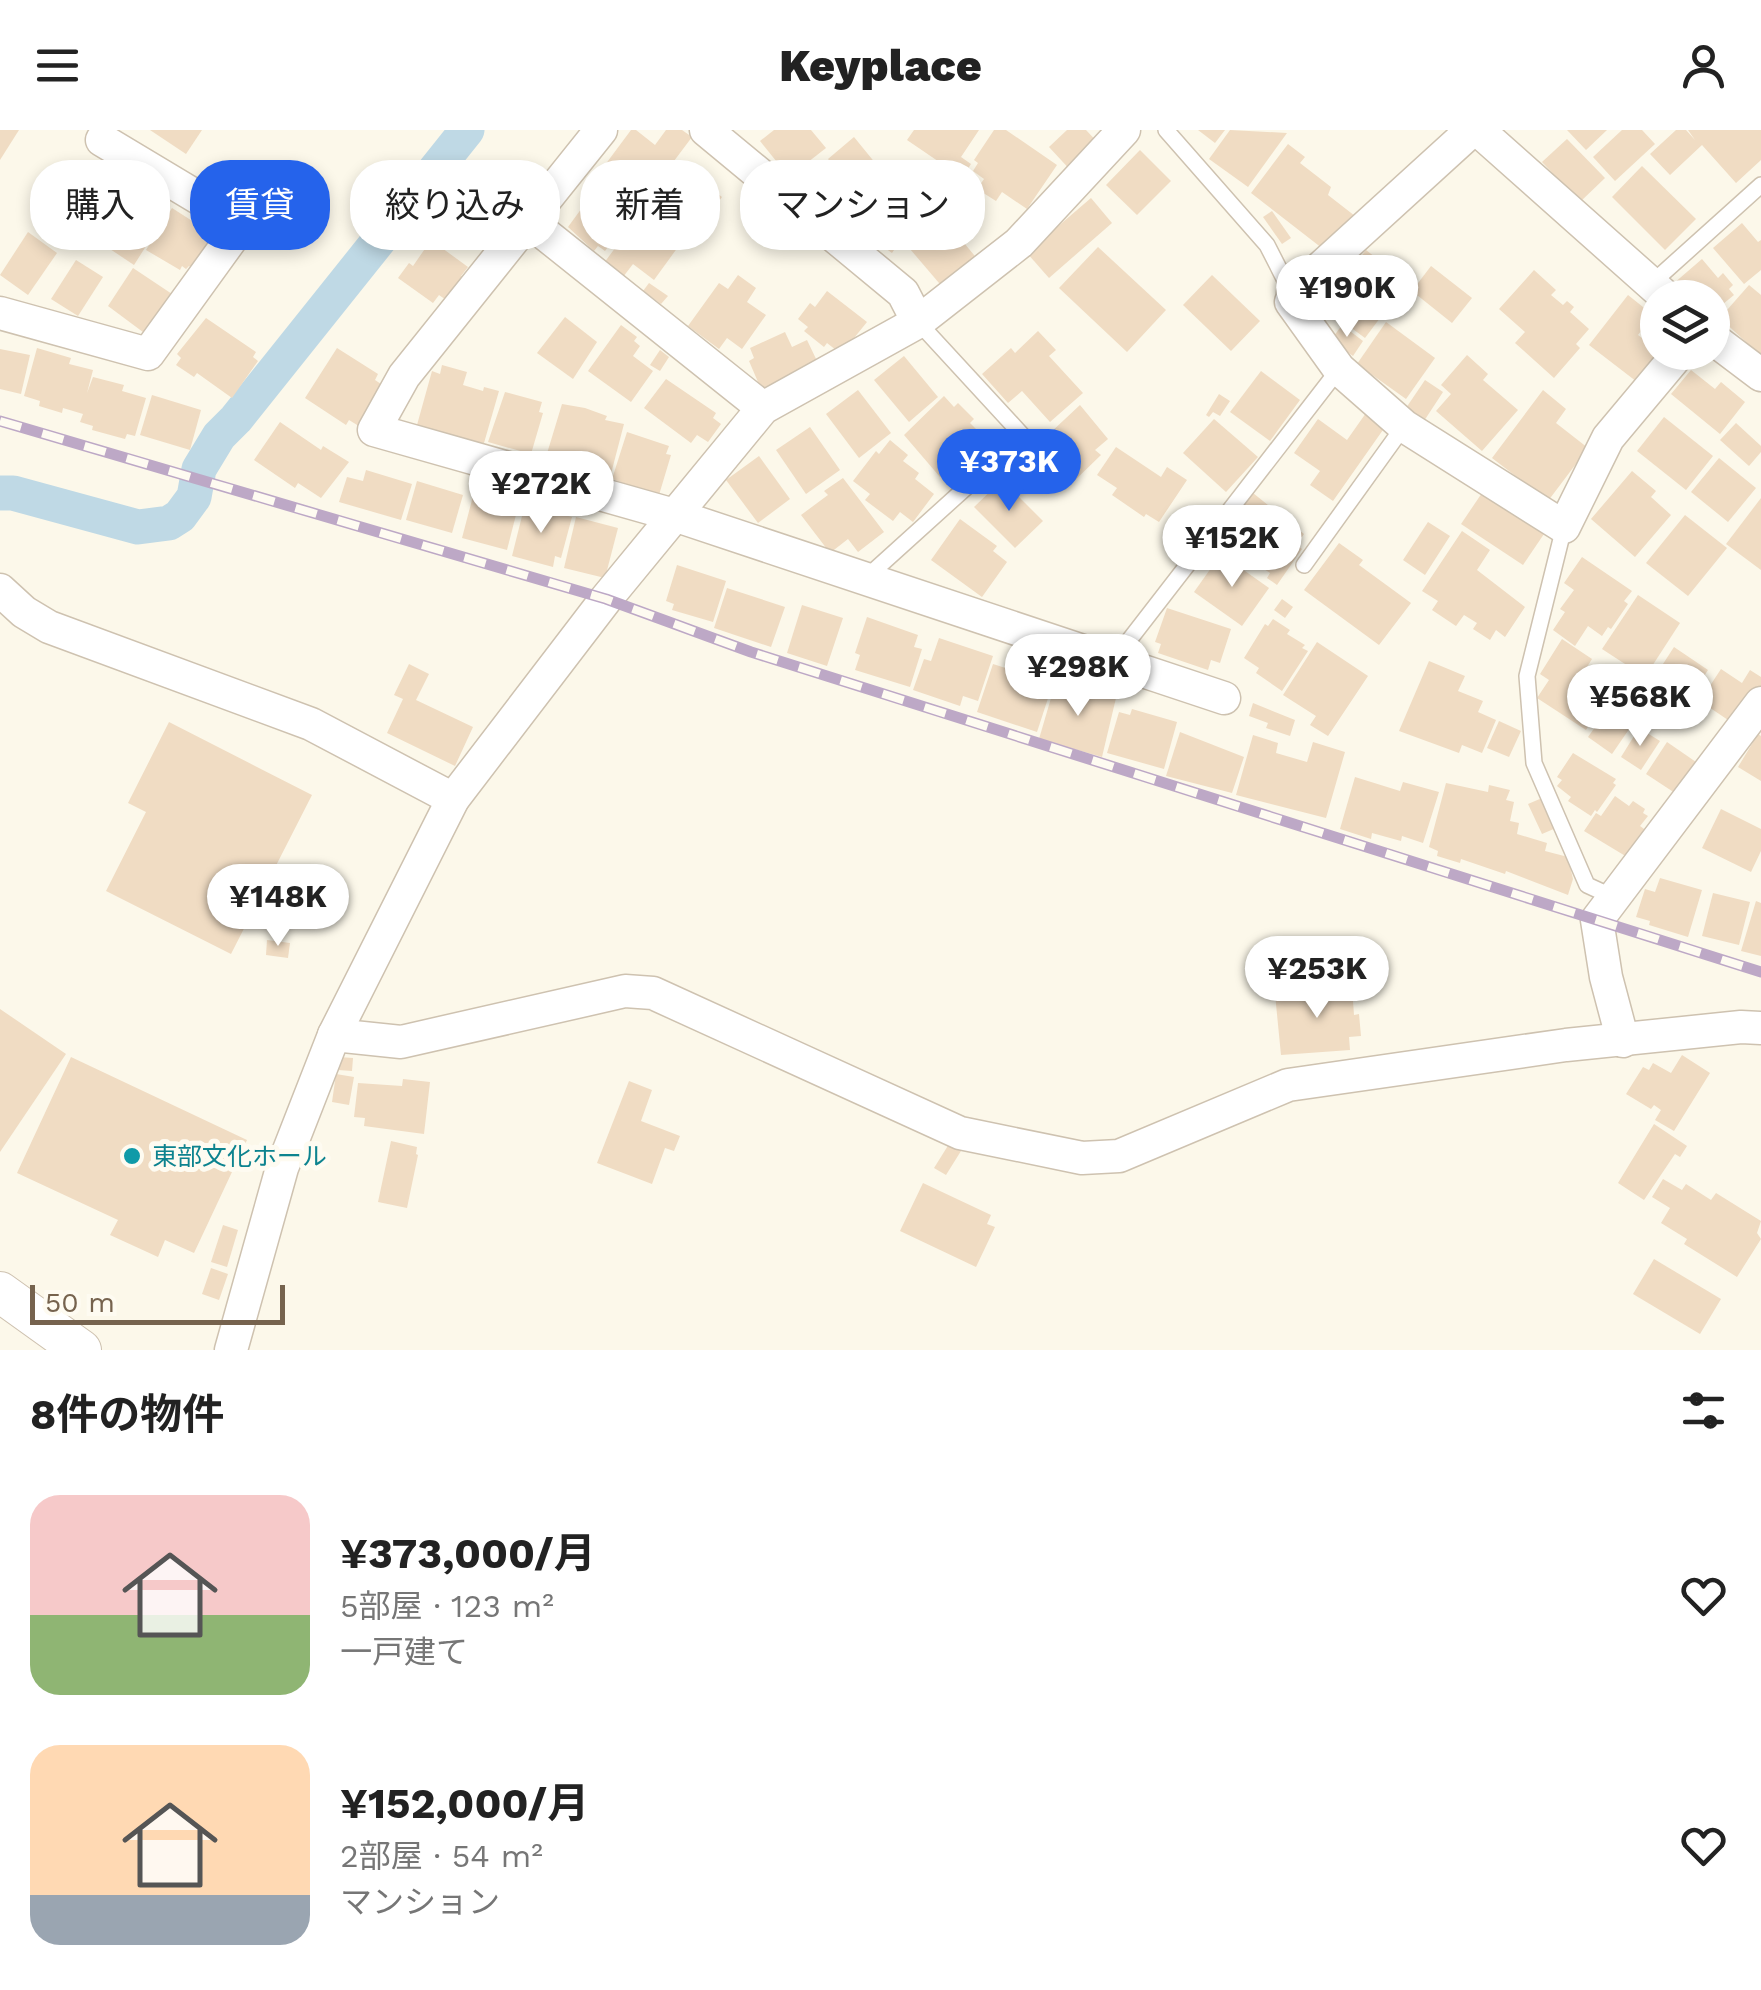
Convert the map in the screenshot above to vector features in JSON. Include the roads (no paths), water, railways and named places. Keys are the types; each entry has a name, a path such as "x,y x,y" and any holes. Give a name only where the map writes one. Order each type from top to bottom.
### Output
{"street":[{"path":"560,184 602,130"},
{"path":"706,130 903,293 918,322"},
{"path":"231,1350 282,1168 334,1035 453,799 606,599 763,408 918,322 1019,242 1124,130"},
{"path":"1648,280 1475,130 1292,297 1338,369 1404,426 1564,527 1608,438 1665,370"},
{"path":"0,313 148,354 242,224 99,133"},
{"path":"560,246 763,408"},
{"path":"507,250 404,376 374,430 674,515 1224,698"},
{"path":"1730,352 1761,375"},
{"path":"0,590 24,612 49,627 311,724 453,799"},
{"path":"1623,1041 1606,978 1597,920 1761,704"},
{"path":"334,1035 401,1042 626,992 653,992 960,1134 1082,1158 1119,1156 1288,1085 1547,1047 1761,1028"},
{"path":"0,1292 82,1350"}],"lane":[{"path":"1166,130 1267,245 1292,297"},
{"path":"1670,280 1761,185"},
{"path":"863,580 1023,436 918,322"},
{"path":"1113,661 1338,369"},
{"path":"1304,565 1404,426"},
{"path":"1564,527 1527,676 1534,762 1587,884 1613,896"}],"waterway":[{"path":"0,493 13,493 138,527 169,523 180,516 194,497 199,469 219,436 467,130"}],"railway":[{"path":"0,421 606,599 751,652 1761,972"}],"place":[{"name":"東部文化ホール","path":"132,1156"}]}
